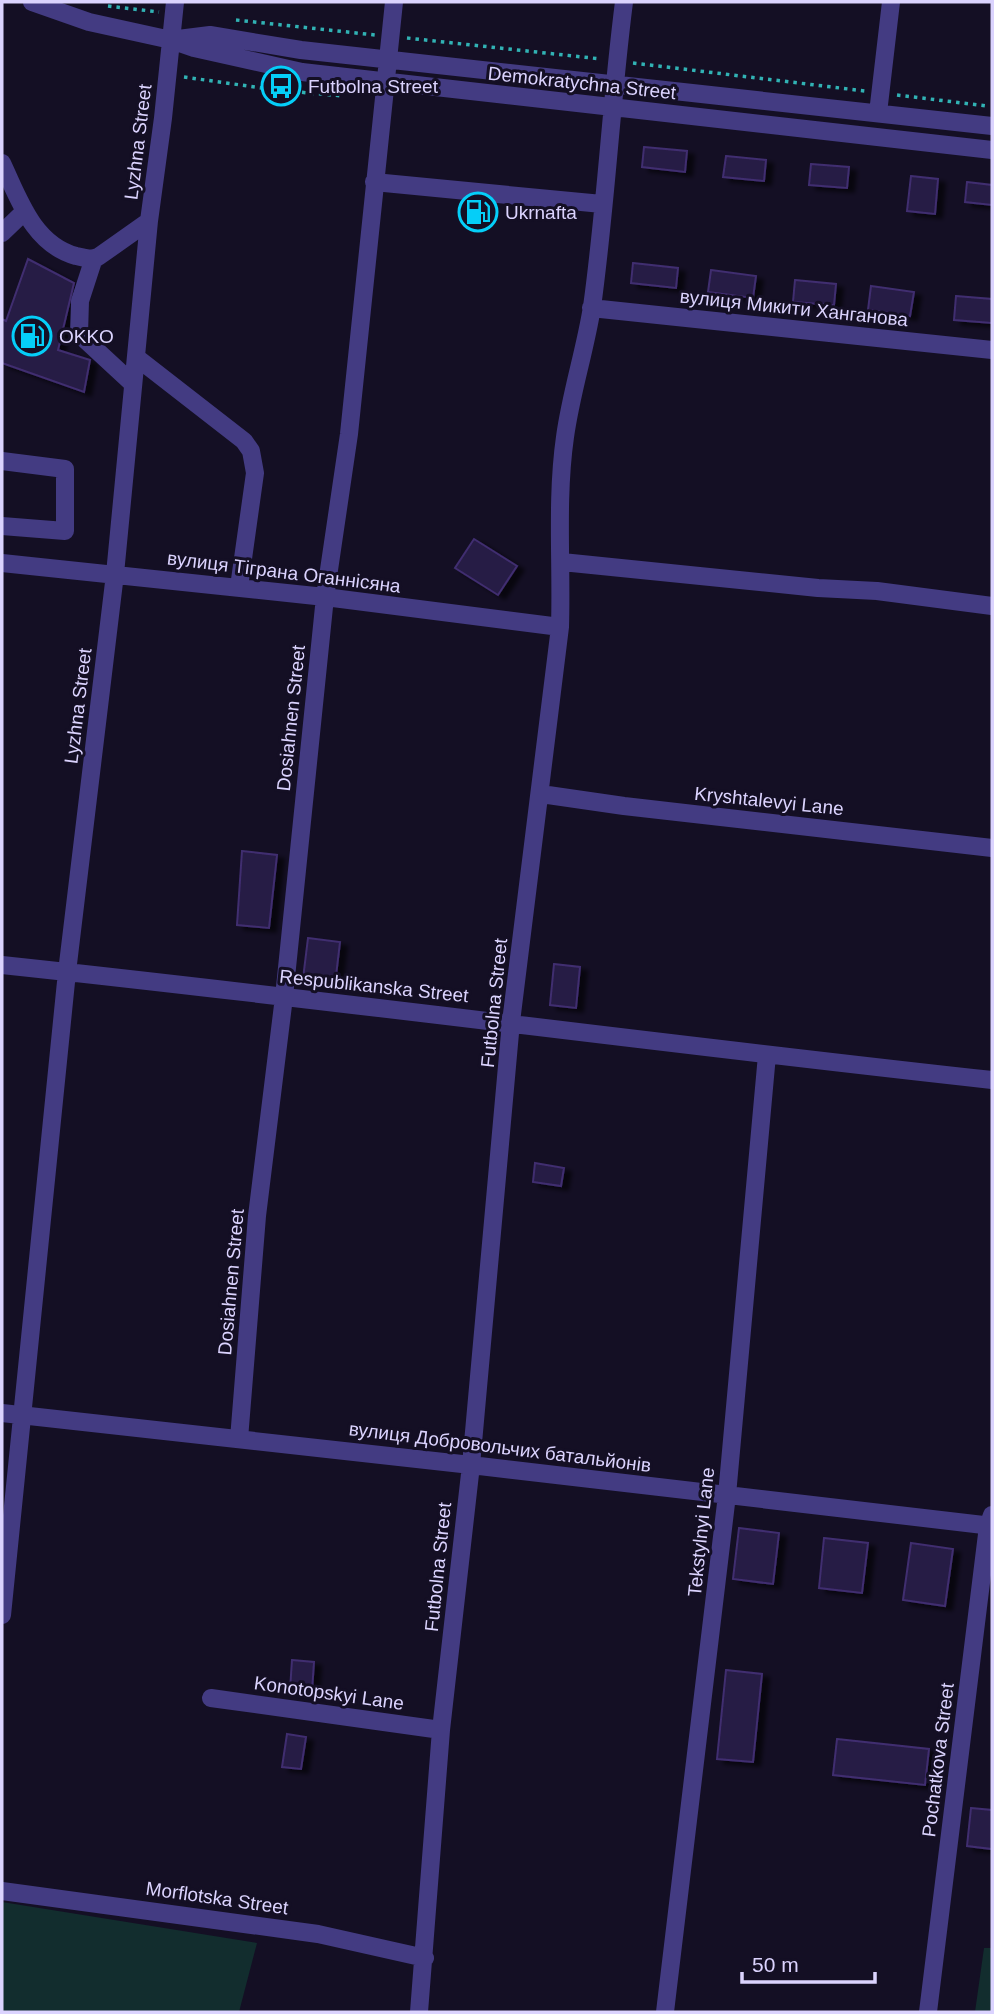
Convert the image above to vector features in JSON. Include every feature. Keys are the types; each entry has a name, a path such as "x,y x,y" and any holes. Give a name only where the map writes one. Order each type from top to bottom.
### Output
{"street":[{"name":"Demokratychna Street","path":"32,2 89,23 302,72 992,149"},
{"name":"Lyzhna Street","path":"2,1615 67,972 115,574 149,222 175,2"},
{"name":"Dosiahnen Street","path":"239,1439 257,1216 284,997 325,597 349,434 394,2"},
{"name":"Futbolna Street","path":"419,2012 442,1730 471,1465 511,1022 560,627 562,562 559,511 565,437 592,308 624,2"},
{"path":"878,113 891,2"},
{"name":"Demokratychna Street","path":"171,40 210,35 301,50 992,126"},
{"path":"2,163 35,229 55,246 72,254 91,260 149,222"},
{"path":"374,183 602,204"},
{"path":"2,233 25,211"},
{"path":"94,258 80,301 79,334 133,384"},
{"name":"вулиця Микити Ханганова","path":"592,308 992,350"},
{"path":"136,356 244,441 251,451 255,472 239,587"},
{"path":"2,461 65,469 65,531 2,526"},
{"path":"562,562 877,591 992,607"},
{"name":"вулиця Тіграна Оганнісяна","path":"2,563 239,587 560,627"},
{"name":"Kryshtalevyi Lane","path":"541,794 992,848"},
{"name":"Respublikanska Street","path":"2,965 511,1022 767,1055 992,1080"},
{"name":"Tekstylnyi Lane","path":"665,2012 727,1495 767,1055"},
{"name":"вулиця Добровольчих батальйонів","path":"2,1413 991,1522"},
{"name":"Pochatkova Street","path":"928,2012 991,1522"},
{"name":"Konotopskyi Lane","path":"211,1698 442,1730"},
{"name":"Morflotska Street","path":"2,1891 318,1934 425,1958"}],"path":[{"path":"252,22 617,61 992,107"},
{"path":"175,76 276,90"}],"green space":[{"path":"2,1902 257,1943 239,2012 2,2012"},
{"path":"984,1948 992,1948 992,2012 975,2012"}],"building":[{"path":"644,147 687,151 685,172 642,167"},
{"path":"726,156 766,160 764,181 723,177"},
{"path":"811,164 849,167 847,188 809,185"},
{"path":"911,176 938,179 935,214 907,211"},
{"path":"967,182 992,185 992,205 965,202"},
{"name":"OKKO","path":"28,259 74,283 58,350 90,360 84,392 2,363 2,319 6,321"},
{"path":"633,263 678,268 676,288 631,283"},
{"path":"711,270 756,276 753,298 708,292"},
{"path":"795,280 836,284 834,305 793,302"},
{"path":"871,286 914,292 910,316 868,310"},
{"path":"956,296 992,299 992,323 954,320"},
{"path":"474,539 517,566 498,595 455,568"},
{"path":"242,851 277,855 269,928 237,925"},
{"path":"308,938 340,942 335,984 303,979"},
{"path":"554,964 580,967 576,1008 550,1005"},
{"path":"535,1163 564,1168 561,1186 533,1182"},
{"path":"739,1528 779,1533 773,1584 733,1579"},
{"path":"824,1538 868,1543 862,1593 819,1588"},
{"path":"911,1543 953,1549 945,1606 903,1600"},
{"path":"292,1660 314,1662 312,1691 290,1690"},
{"path":"726,1670 762,1674 753,1762 717,1759"},
{"path":"287,1734 306,1737 301,1769 282,1767"},
{"path":"837,1739 929,1749 925,1785 833,1775"},
{"path":"971,1808 992,1810 992,1849 967,1846"}],"place":[{"name":"Futbolna Street","path":"281,86"},
{"name":"Ukrnafta","path":"478,212"},
{"name":"OKKO","path":"32,336"}]}
